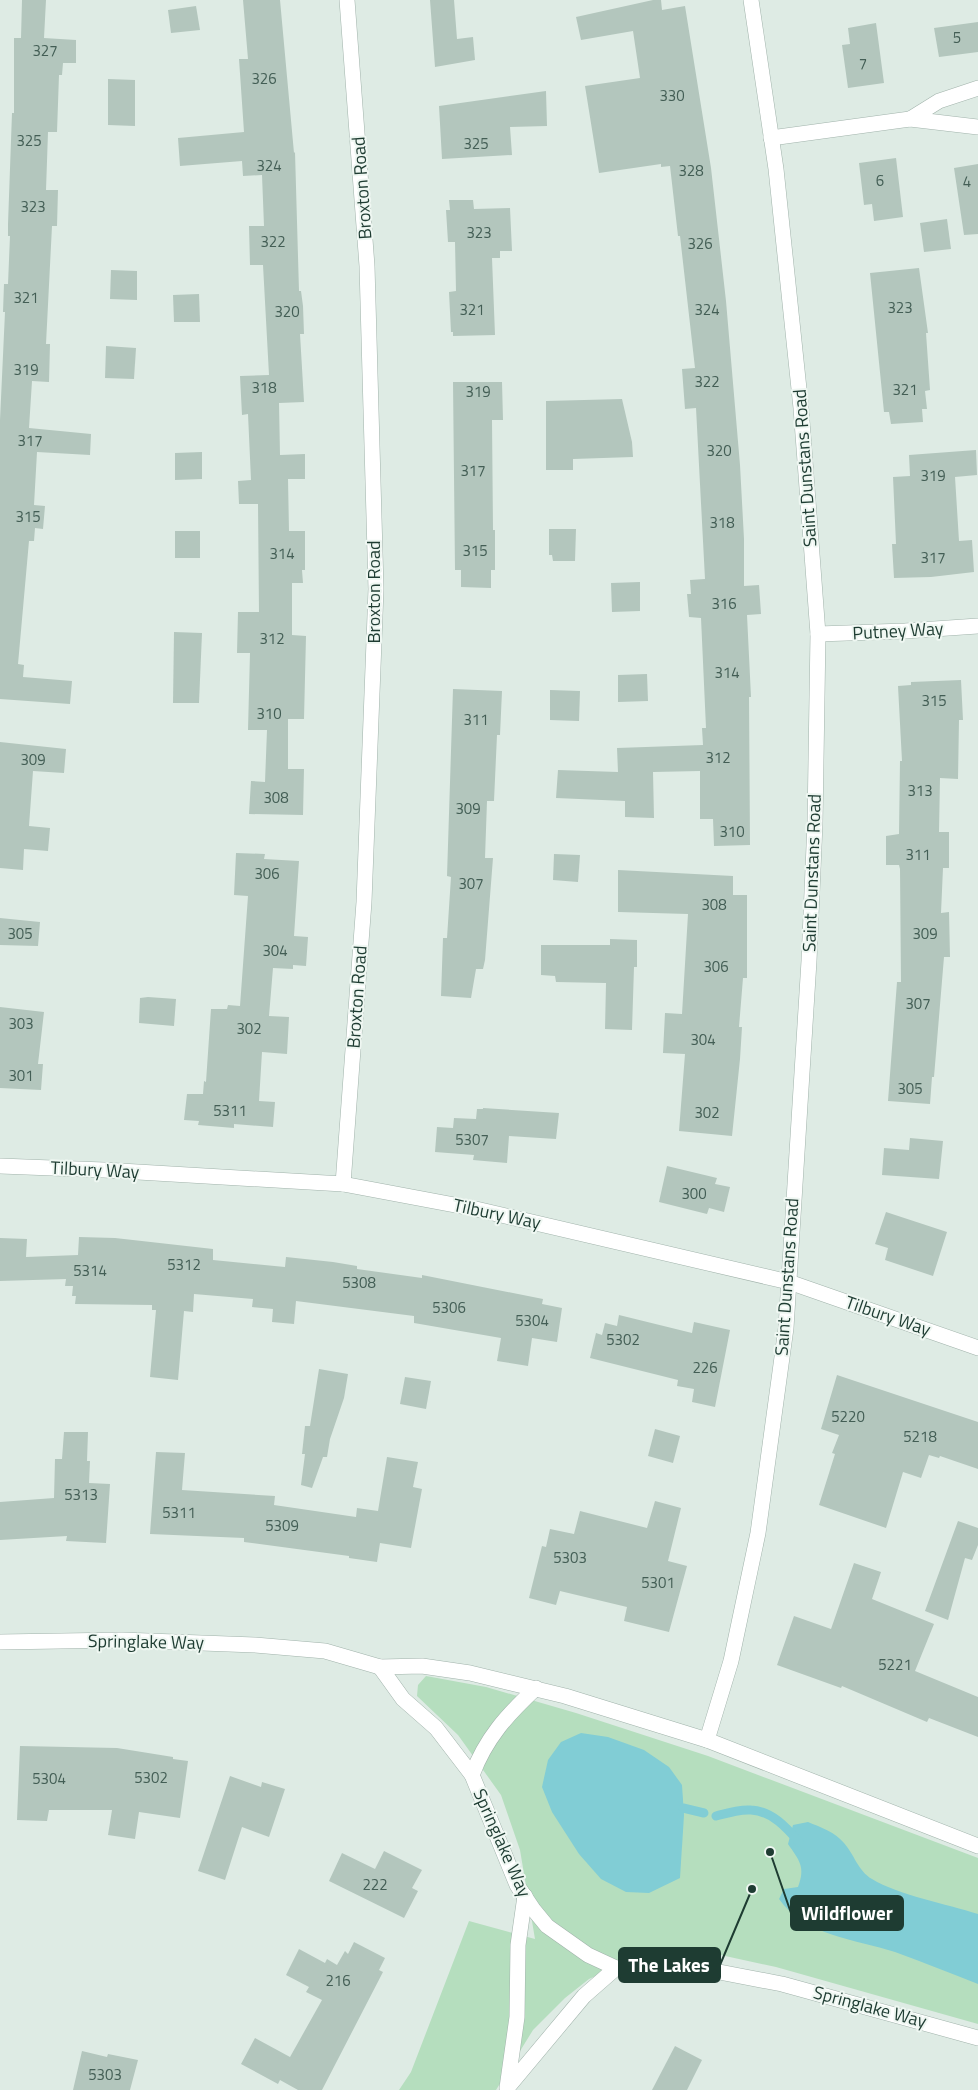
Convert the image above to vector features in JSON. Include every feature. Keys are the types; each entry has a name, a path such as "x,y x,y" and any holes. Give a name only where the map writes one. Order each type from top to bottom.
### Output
{"street":[{"name":"Broxton Road","path":"343,1184 364,902 376,589 367,266 347,0"},
{"name":"Saint Dunstans Road","path":"707,1740 731,1662 758,1533 786,1328 809,961 815,823 818,634 788,269 772,138 751,0"},
{"path":"910,119 939,101 978,88"},
{"path":"772,138 910,119 978,127"},
{"name":"Putney Way","path":"818,634 906,632 978,626"},
{"name":"Tilbury Way","path":"0,1166 343,1184 476,1209 789,1282 978,1348"},
{"name":"Springlake Way","path":"0,1642 122,1640 255,1645 325,1651 380,1667 422,1666 470,1673 536,1688 707,1740 978,1846"},
{"name":"Springlake Way","path":"380,1667 403,1699 436,1728 472,1775 517,1885 547,1926 588,1955 616,1968 639,1969 683,1964 782,1984 978,2038"},
{"path":"472,1775 481,1752 498,1727 536,1688"},
{"path":"506,2089 517,2018 518,1945 525,1896"},
{"path":"506,2089 584,1996 616,1968"}],"green space":[{"path":"426,1676 486,1687 576,1713 708,1756 978,1858 978,2024 776,1967 707,1952 649,1952 589,1979 565,1998 533,2030 496,2090 399,2090 411,2072 469,1921 535,1939 520,1850 501,1795 458,1735 417,1696 418,1685"}],"water":[{"path":"581,1733 608,1737 644,1750 669,1767 682,1785 684,1815 680,1878 649,1893 626,1892 601,1879 579,1854 552,1812 542,1787 548,1760 561,1742"},
{"path":"808,1822 827,1830 840,1839 848,1847 863,1872 883,1885 978,1914 978,1984 895,1952 832,1935 802,1921 790,1911 779,1899 784,1889 798,1887 801,1869 798,1859 788,1844 793,1825"}],"building":[{"path":"22,0 46,0 44,38 76,40 76,63 63,63 62,75 59,75 57,132 48,132 46,190 58,190 57,226 52,226 46,344 50,344 49,382 32,381 29,428 91,434 90,455 37,452 34,505 45,506 43,529 35,528 34,541 29,541 18,664 24,665 23,677 72,681 70,704 0,699 0,420 5,312 3,312 4,284 8,284 10,236 8,236 8,224 12,113 14,113 14,38 21,38"},
{"path":"243,0 280,0 295,152 299,291 301,291 303,306 304,334 300,334 304,402 279,403 280,455 305,454 305,479 288,479 289,531 305,531 303,583 292,583 292,635 306,636 304,719 288,719 288,769 304,769 303,815 249,814 251,781 265,782 267,730 248,730 250,653 237,653 238,612 259,612 258,504 239,504 238,481 251,480 248,414 242,415 240,376 269,375 263,265 250,265 249,226 264,226 262,175 243,176 242,161 180,166 178,138 244,132 239,59 248,59"},
{"path":"430,0 454,0 457,39 473,37 475,60 435,67"},
{"path":"653,0 661,0 662,10 685,6 711,168 726,301 740,465 744,539 744,586 759,585 761,614 747,615 751,697 749,697 750,845 714,846 713,819 700,819 700,771 653,772 654,818 625,817 625,801 556,798 558,770 618,772 617,748 703,745 702,728 706,728 701,618 689,617 687,594 691,594 690,580 705,579 696,408 685,409 682,369 695,368 670,166 661,167 661,164 599,173 585,86 640,78 633,31 581,40 576,17"},
{"path":"196,6 200,30 171,33 168,10"},
{"path":"978,22 978,52 939,57 934,28"},
{"path":"876,23 884,83 848,88 842,45 850,44 848,28"},
{"path":"108,79 135,80 135,126 108,125"},
{"path":"546,91 547,126 510,127 512,155 442,159 439,106"},
{"path":"896,158 903,217 874,221 872,204 864,205 859,163"},
{"path":"978,164 978,234 964,235 954,168"},
{"path":"449,200 473,200 474,209 510,208 512,251 500,251 500,258 492,258 495,335 453,336 453,332 451,332 449,292 456,291 455,242 448,242 446,210 450,210"},
{"path":"947,219 951,249 924,252 920,223"},
{"path":"919,268 928,333 926,333 930,390 925,391 927,409 922,409 923,422 891,424 889,412 884,412 870,273"},
{"path":"111,270 137,271 137,300 110,299"},
{"path":"199,294 200,322 174,322 173,295"},
{"path":"106,346 136,348 134,379 105,378"},
{"path":"453,382 502,382 503,420 492,420 495,570 491,570 491,588 461,587 461,570 455,570"},
{"path":"622,399 632,442 633,457 573,459 573,470 546,470 546,401"},
{"path":"976,450 977,475 955,477 959,541 972,540 974,572 931,577 894,578 892,544 896,544 893,477 910,476 909,455"},
{"path":"202,452 202,479 175,480 175,453"},
{"path":"549,529 576,529 575,561 553,561 552,555 549,555"},
{"path":"175,531 200,531 200,558 175,558"},
{"path":"640,582 640,611 612,612 611,583"},
{"path":"174,632 202,633 199,703 173,703"},
{"path":"647,674 648,701 618,702 618,675"},
{"path":"961,680 963,720 959,720 958,779 940,778 939,832 949,832 949,868 943,868 941,913 949,912 950,957 944,957 930,1104 888,1101 897,982 901,982 900,869 899,865 886,865 886,836 899,834 900,761 902,761 898,686 911,685 911,682"},
{"path":"453,689 502,691 500,735 497,735 494,801 487,801 485,858 493,858 485,960 483,969 476,969 471,998 441,996 443,938 447,938 451,877 447,876"},
{"path":"550,690 580,691 579,721 550,720"},
{"path":"0,742 66,749 64,773 33,771 29,826 50,828 48,851 24,849 23,870 0,868"},
{"path":"236,853 265,854 264,859 299,861 294,936 308,937 306,966 293,965 293,969 273,968 269,1016 289,1017 287,1054 262,1052 259,1101 275,1102 273,1127 234,1124 234,1128 198,1125 199,1121 184,1120 187,1094 203,1094 204,1081 206,1082 211,1009 227,1009 228,1005 240,1006 248,896 234,895"},
{"path":"554,854 580,855 578,882 553,880"},
{"path":"618,870 733,876 733,895 747,895 747,978 743,978 739,1027 742,1027 740,1059 732,1136 679,1131 685,1054 663,1053 665,1013 682,1014 688,914 618,912"},
{"path":"0,918 40,922 38,946 0,945"},
{"path":"610,939 637,940 632,1030 605,1029 606,983 556,982 555,976 541,975 541,945 610,945"},
{"path":"140,998 176,999 174,1026 139,1023"},
{"path":"0,1007 44,1012 38,1064 43,1064 41,1090 0,1088"},
{"path":"477,1109 559,1113 556,1139 509,1136 507,1163 473,1160 474,1155 435,1152 437,1127 453,1128 454,1118 476,1119"},
{"path":"910,1138 943,1141 939,1179 882,1175 884,1148 909,1150"},
{"path":"667,1166 717,1178 715,1184 730,1187 724,1212 709,1208 707,1214 659,1202"},
{"path":"886,1212 947,1232 933,1276 885,1260 888,1248 875,1244"},
{"path":"79,1237 115,1238 213,1249 213,1260 285,1267 286,1257 333,1262 357,1266 357,1269 422,1278 422,1275 543,1299 542,1304 562,1308 557,1342 532,1338 528,1366 497,1361 501,1338 414,1323 414,1316 296,1301 294,1324 272,1322 273,1309 252,1307 253,1299 194,1294 193,1312 184,1311 178,1380 150,1377 156,1310 152,1310 152,1305 75,1304 76,1296 72,1296 73,1286 65,1286 66,1279 0,1281 0,1238 27,1239 26,1257 78,1255"},
{"path":"619,1315 692,1333 694,1322 730,1330 715,1407 692,1402 694,1389 677,1386 678,1380 590,1358 596,1333 602,1335 605,1323 617,1326"},
{"path":"319,1369 348,1374 344,1398 330,1439 327,1457 323,1457 312,1488 301,1485 305,1454 302,1454 305,1426 310,1426"},
{"path":"837,1375 978,1422 978,1469 940,1456 939,1458 929,1455 921,1478 903,1472 886,1528 819,1505 835,1454 832,1453 839,1435 821,1429"},
{"path":"405,1377 431,1381 426,1409 400,1404"},
{"path":"655,1429 680,1436 673,1463 648,1456"},
{"path":"64,1432 88,1432 87,1461 90,1461 89,1483 110,1484 106,1543 66,1541 67,1536 0,1540 0,1502 54,1498 55,1459 62,1459"},
{"path":"156,1452 185,1453 182,1490 275,1496 274,1505 356,1517 357,1508 378,1511 387,1457 418,1462 413,1487 422,1489 411,1548 380,1543 377,1562 349,1558 349,1556 244,1542 244,1538 150,1534"},
{"path":"655,1501 681,1508 668,1561 687,1566 669,1632 624,1621 627,1607 560,1591 556,1605 529,1598 542,1546 546,1547 550,1529 574,1534 580,1511 647,1528"},
{"path":"958,1521 978,1528 978,1545 972,1560 965,1558 948,1620 925,1611"},
{"path":"854,1563 881,1572 872,1599 934,1624 915,1671 978,1697 978,1737 929,1718 927,1722 842,1686 841,1688 777,1665 794,1616 831,1629"},
{"path":"20,1746 117,1748 188,1761 180,1818 139,1812 135,1839 108,1835 112,1810 49,1810 47,1821 17,1820"},
{"path":"230,1776 261,1787 262,1782 285,1789 269,1837 242,1827 225,1880 198,1871"},
{"path":"384,1851 422,1870 412,1888 418,1891 404,1918 329,1881 342,1853 375,1869"},
{"path":"354,1942 385,1958 379,1970 383,1972 322,2090 298,2090 280,2080 278,2084 241,2064 255,2038 290,2057 322,2000 306,1992 309,1987 286,1975 299,1949 325,1963 327,1959 337,1965 345,1951 348,1954"},
{"path":"675,2046 702,2060 687,2090 652,2090"},
{"path":"82,2051 107,2057 108,2054 138,2060 130,2090 73,2090"}],"waterway":[{"path":"683,1808 704,1813"},
{"path":"716,1816 742,1810 766,1813 778,1821 799,1842"}],"place":[{"name":"Wildflower","path":"770,1852"},
{"name":"The Lakes","path":"752,1889"}]}
